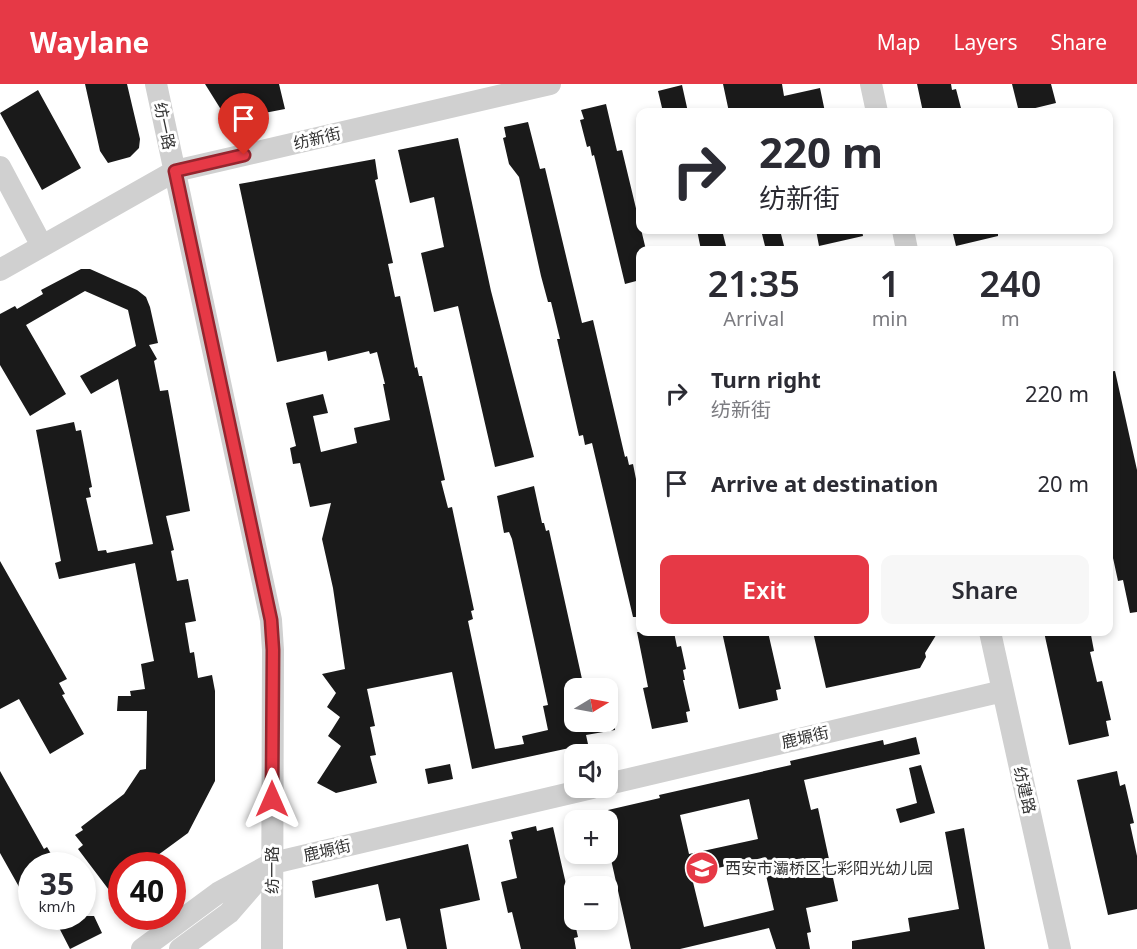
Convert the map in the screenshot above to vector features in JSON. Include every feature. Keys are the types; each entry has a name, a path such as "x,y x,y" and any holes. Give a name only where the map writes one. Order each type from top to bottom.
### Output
{"street":[{"name":"纺一路","path":"156,84 271,620 273,650 272,949"},
{"name":"纺新街","path":"0,270 175,171 550,84"},
{"path":"871,84 877,108"},
{"path":"0,167 42,246"},
{"name":"纺建路","path":"991,636 1060,949"},
{"name":"鹿塬街","path":"618,782 1003,691"},
{"name":"鹿塬街","path":"142,949 218,893 273,863 564,795"},
{"path":"180,949 229,913 273,863"}],"building":[{"path":"85,84 127,84 140,139 139,148 130,157 108,163 100,151"},
{"path":"205,84 279,84 285,109 239,118 228,115 220,108"},
{"path":"723,84 782,84 784,96 820,88 824,108 728,108"},
{"path":"917,84 951,84 952,90 956,89 961,108 922,108"},
{"path":"1012,84 1051,84 1056,103 1035,108 1018,108"},
{"path":"682,85 687,108 662,108 658,91"},
{"path":"38,90 81,168 42,190 0,113"},
{"path":"606,104 617,151 622,150 636,208 636,234 642,234 645,246 636,246 636,281 625,284 594,155 592,156 590,146 587,147 580,120 584,119 581,110"},
{"path":"528,122 540,169 545,168 582,323 593,320 625,457 627,456 629,465 633,464 636,479 636,617 633,617 592,443 585,445 583,435 579,436 557,339 560,339 551,302 548,302 541,276 519,177 509,164 503,138 506,137 504,127"},
{"path":"458,138 491,291 534,457 495,467 458,306 434,312 421,253 444,247 434,197 410,203 398,150"},
{"path":"375,159 378,179 375,180 393,263 388,264 395,297 400,296 415,368 417,367 419,376 422,376 445,480 441,481 448,508 452,507 474,610 471,611 473,619 468,621 495,749 524,744 522,736 548,730 543,706 548,705 536,649 512,539 509,532 504,533 497,496 534,486 542,523 546,531 549,530 582,678 564,678 564,732 603,732 586,735 588,744 564,744 564,749 472,769 452,672 367,689 375,726 370,727 376,755 370,756 377,783 336,793 317,783 341,746 328,736 340,717 327,707 336,693 322,674 345,669 333,588 322,539 331,503 310,507 300,463 293,464 290,448 296,446 286,403 323,394 328,413 313,416 321,452 357,443 354,428 390,420 383,384 385,384 377,352 370,354 369,351 328,361 326,351 277,362 239,184"},
{"path":"698,234 723,234 726,246 700,246"},
{"path":"762,234 781,234 784,246 765,246"},
{"path":"817,234 863,234 863,236 819,246"},
{"path":"953,234 998,234 998,236 956,246"},
{"path":"81,269 90,269 137,290 146,297 158,343 149,345 157,359 154,361 160,391 168,390 190,511 166,516 174,550 171,551 177,581 188,579 196,621 185,623 190,653 194,652 198,678 212,675 215,691 215,781 188,833 162,852 108,852 108,889 96,873 96,852 80,852 78,849 83,845 75,835 83,830 81,827 124,794 140,770 146,769 147,711 117,711 118,696 131,696 130,691 145,689 141,664 154,661 135,563 59,579 55,563 61,561 36,430 74,422 76,431 81,430 92,487 89,488 91,497 86,498 98,551 106,550 107,553 153,544 118,379 91,394 80,376 136,346 128,310 85,291 26,325 66,394 30,416 0,365 0,314 15,306 17,309 43,294 41,290"},
{"path":"1113,371 1115,371 1137,470 1137,612 1130,613 1123,580 1118,581 1113,558"},
{"path":"0,561 67,679 59,683 65,694 62,695 84,734 50,754 19,699 0,709"},
{"path":"638,636 675,636 677,647 681,646 686,669 683,670 685,680 683,680 690,711 686,712 688,722 652,729 643,688 648,687"},
{"path":"723,636 769,636 781,689 776,690 778,700 739,709"},
{"path":"814,636 936,636 925,653 926,657 920,668 826,688"},
{"path":"1045,636 1091,636 1094,651 1090,652 1097,682 1102,681 1111,720 1106,721 1109,736 1069,745"},
{"path":"916,737 920,754 804,780 811,810 818,808 838,901 806,908 811,932 807,933 810,949 776,949 769,928 680,949 631,949 618,891 618,876 615,876 612,864 618,864 618,810 608,810 660,798 659,795 791,765 790,761 883,740 884,745","holes":["749,799 758,839 689,854 680,815","762,858 774,910 704,927 691,874"]},
{"path":"450,764 453,779 428,784 425,769"},
{"path":"921,765 935,813 900,823 896,809 917,803 909,768"},
{"path":"0,771 44,849 47,847 50,852 18,852 18,885 0,853"},
{"path":"1117,771 1120,786 1125,784 1134,823 1130,824 1137,856 1137,909 1108,915 1077,780"},
{"path":"536,826 537,831 553,827 564,876 564,930 576,930 578,937 574,938 576,949 521,949 512,912 508,913 501,882 517,878 509,840 513,839 511,832"},
{"path":"964,828 985,949 852,949 852,941 910,931 908,918 959,909 945,832"},
{"path":"468,844 480,900 440,909 447,949 407,949 400,918 386,921 378,884 315,898 312,881"},
{"path":"96,920 102,933 70,949 60,930 96,930"}],"place":[{"name":"西安市灞桥区七彩阳光幼儿园","path":"702,868"}],"route":[{"path":"244,155 175,171 271,620 273,650 272,799"}]}
